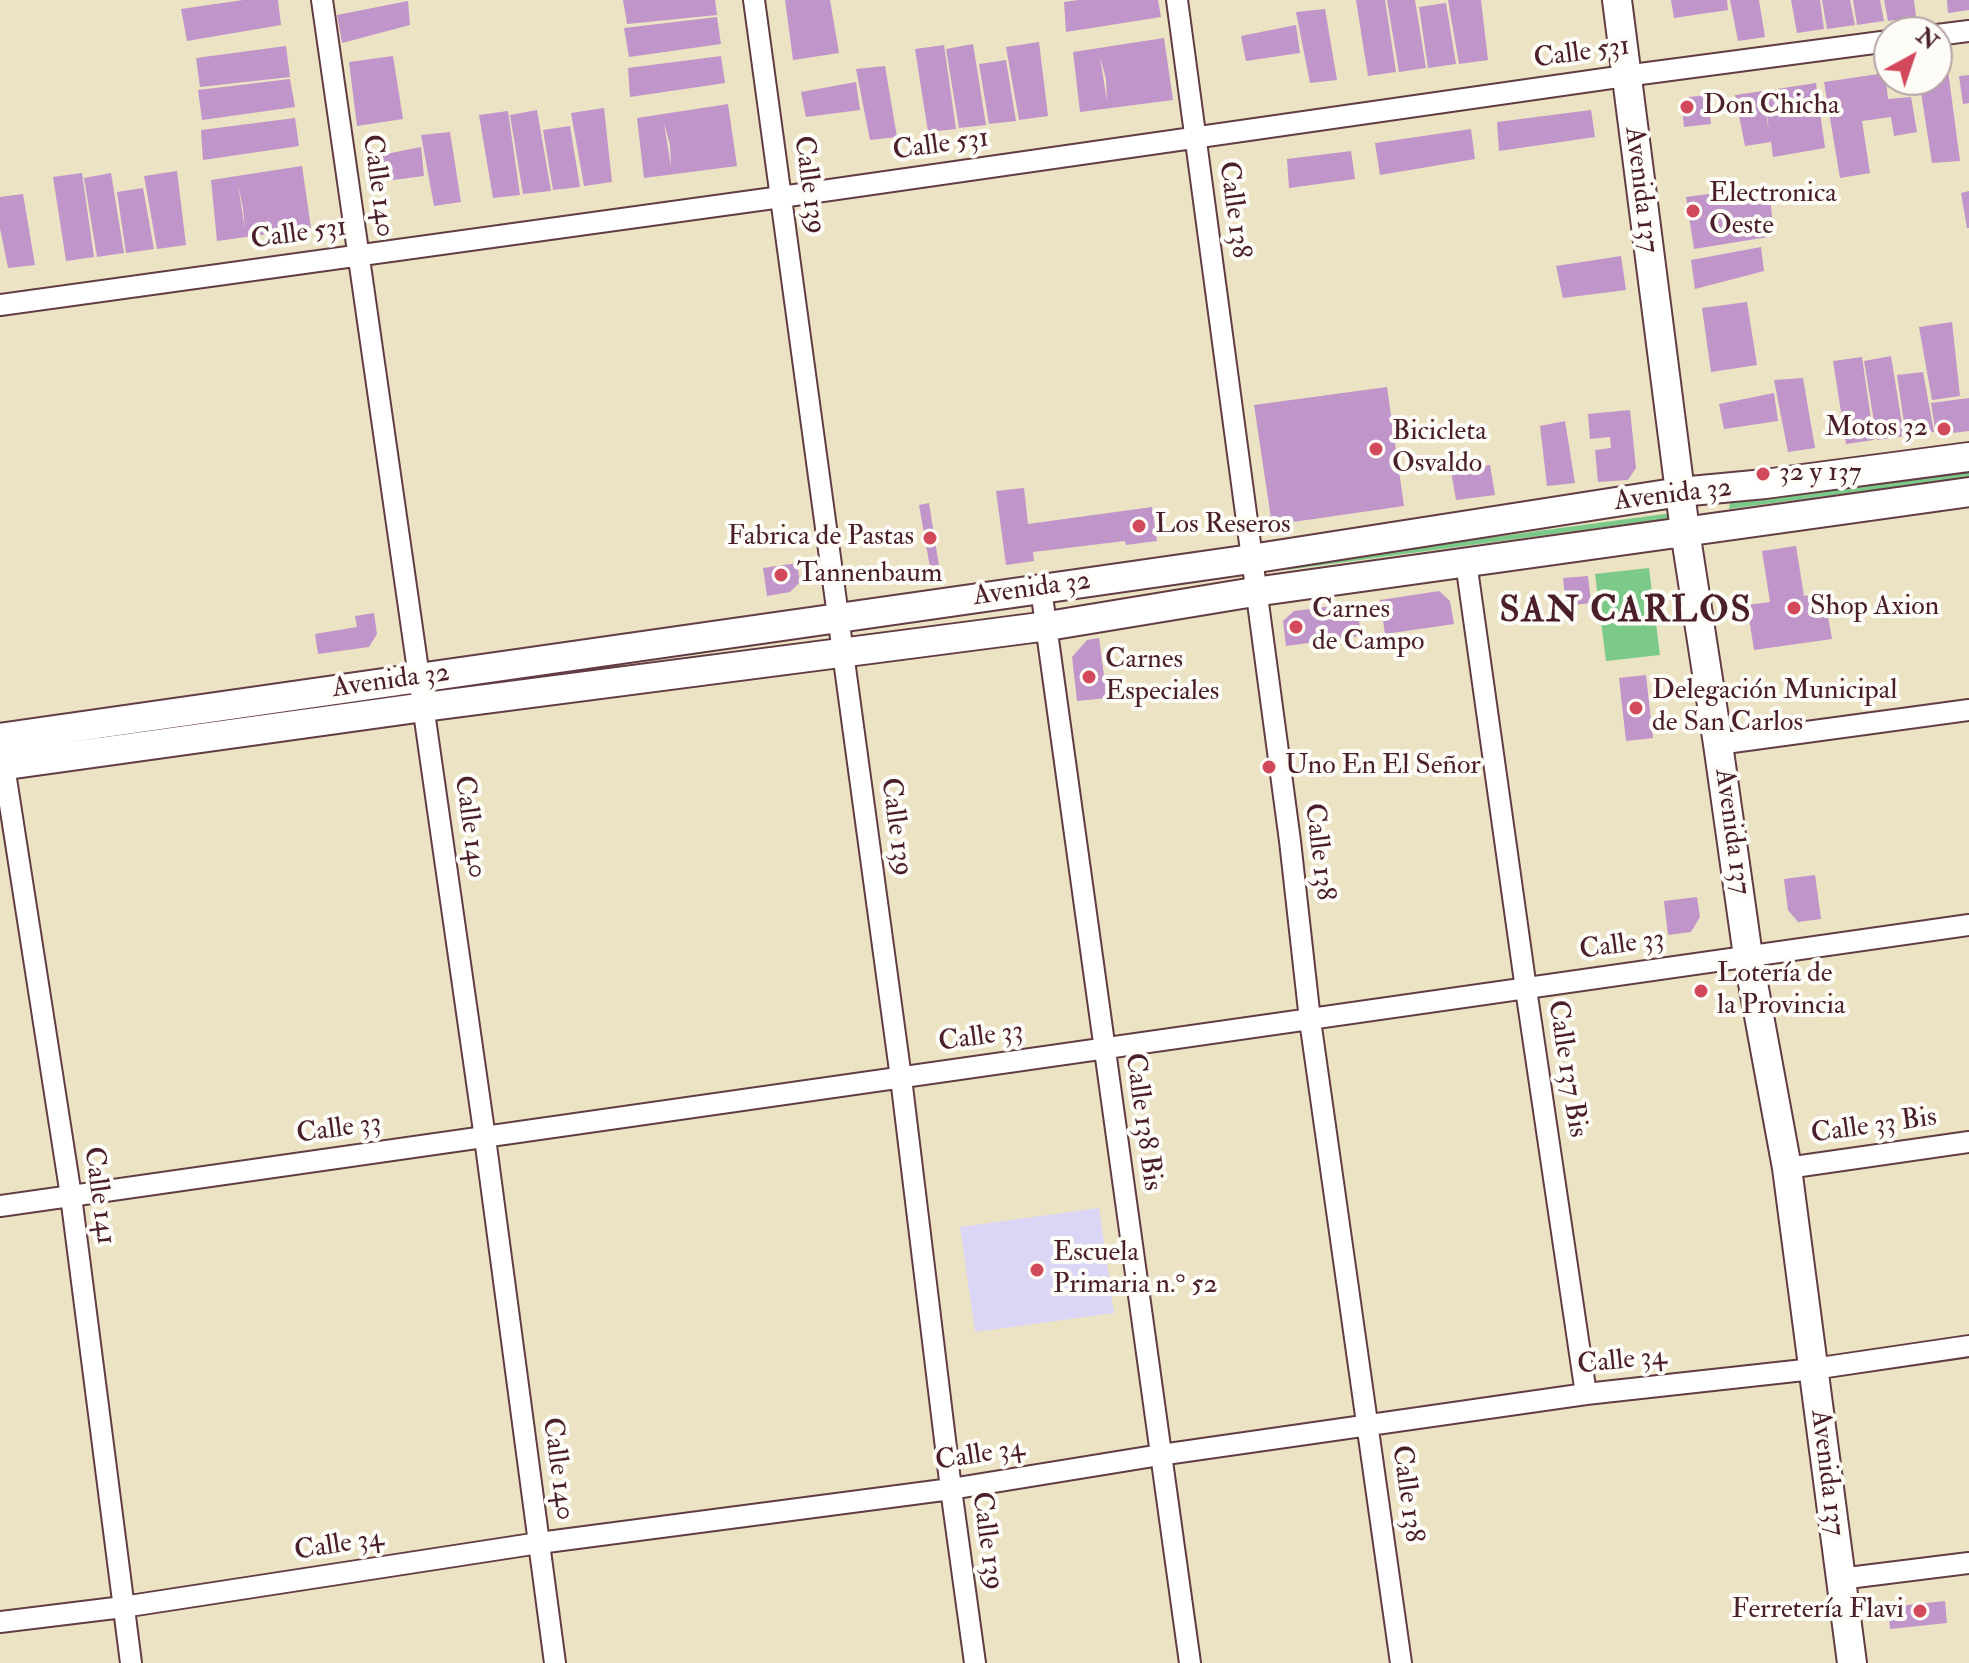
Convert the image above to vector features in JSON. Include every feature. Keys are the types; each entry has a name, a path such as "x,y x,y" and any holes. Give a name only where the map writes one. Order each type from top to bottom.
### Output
{"main road":[{"name":"Avenida 137","path":"1617,0 1685,531 1748,956 1787,1168 1852,1663"},
{"name":"Avenida 32","path":"0,737 1251,559 1680,492 1969,457"},
{"name":"Avenida 32","path":"2,766 424,707 1048,626 1254,592 1969,492"}],"street":[{"name":"Calle 140","path":"322,0 485,1138 555,1663"},
{"name":"Calle 139","path":"754,0 901,1078 975,1663"},
{"name":"Calle 138","path":"1177,0 1254,592 1290,841 1310,1020 1401,1663"},
{"name":"Calle 531","path":"0,305 1873,43"},
{"name":"Calle 137 Bis","path":"1466,562 1586,1394"},
{"name":"Calle 138 Bis","path":"1041,589 1190,1663"},
{"path":"1718,744 1969,710"},
{"name":"Calle 141","path":"0,737 2,766 71,1196 131,1663"},
{"name":"Calle 33","path":"0,1206 1969,925"},
{"name":"Calle 33 Bis","path":"1787,1168 1969,1142"},
{"name":"Calle 34","path":"0,1622 123,1607 539,1543 951,1489 1160,1455 1586,1394 1813,1369 1969,1346"},
{"path":"1840,1579 1969,1563"}],"shaded area":[{"name":"Escuela Primaria n.° 52","path":"1099,1208 1114,1313 975,1332 960,1227"}],"green space":[{"path":"1969,471 1969,477 1729,509 1730,503"},
{"path":"1679,512 1680,517 1286,570 1286,565"},
{"path":"1649,568 1660,655 1606,661 1595,574"}],"building":[{"path":"243,0 278,0 281,25 187,41 181,9"},
{"path":"623,0 715,0 717,15 627,24"},
{"path":"785,0 830,0 839,53 793,60"},
{"path":"1158,0 1161,17 1066,32 1064,2"},
{"path":"1356,0 1385,0 1396,72 1368,76"},
{"path":"1387,0 1415,0 1426,68 1399,72"},
{"path":"1448,0 1481,0 1488,60 1459,64"},
{"path":"1671,0 1727,0 1728,10 1674,18"},
{"path":"1730,0 1759,0 1765,37 1738,41"},
{"path":"1791,0 1820,0 1824,29 1797,33"},
{"path":"1822,0 1850,0 1855,25 1827,29"},
{"path":"1853,0 1880,0 1883,16 1873,16 1873,23 1857,25"},
{"path":"1884,0 1914,0 1916,16 1887,16"},
{"path":"1947,0 1969,0 1969,10 1948,13"},
{"path":"408,1 410,25 342,43 337,15"},
{"path":"1446,3 1456,64 1428,68 1419,7"},
{"path":"1325,9 1337,80 1310,83 1296,12"},
{"path":"717,17 721,44 629,57 624,28"},
{"path":"1296,25 1300,53 1246,61 1241,36"},
{"path":"1164,38 1173,100 1080,112 1073,52","holes":["1100,57 1106,79 1107,101"]},
{"path":"1039,42 1048,116 1019,120 1006,47"},
{"path":"973,44 986,125 959,128 946,49"},
{"path":"944,45 956,129 928,132 915,49"},
{"path":"286,46 290,77 200,87 196,58"},
{"path":"393,56 403,119 357,126 349,62"},
{"path":"721,56 725,83 630,97 628,68"},
{"path":"1006,60 1016,121 989,124 979,64"},
{"path":"885,66 897,137 870,140 856,69"},
{"path":"1873,75 1873,96 1888,96 1888,99 1911,97 1917,132 1894,136 1891,117 1862,121 1870,173 1840,178 1824,82"},
{"path":"1969,75 1969,103 1963,104 1959,76"},
{"path":"290,79 295,107 202,120 198,90"},
{"path":"856,82 860,110 806,117 801,92"},
{"path":"1816,83 1825,148 1773,157 1771,142 1745,146 1735,95 1762,91 1769,132 1764,91"},
{"path":"1708,95 1711,124 1684,127 1682,107 1689,97"},
{"path":"1922,96 1951,96 1960,161 1932,163"},
{"path":"728,104 737,166 644,178 637,118","holes":["664,123 670,145 671,167"]},
{"path":"604,108 612,182 584,186 571,113"},
{"path":"537,110 551,191 523,194 510,115"},
{"path":"1591,110 1595,137 1499,151 1497,122"},
{"path":"508,111 520,195 493,198 479,115"},
{"path":"295,118 299,146 203,160 201,130"},
{"path":"570,126 580,187 553,190 543,130"},
{"path":"1471,129 1475,159 1380,175 1375,143"},
{"path":"450,132 461,202 434,206 421,135"},
{"path":"421,147 424,176 370,183 366,158"},
{"path":"1351,151 1355,179 1289,188 1287,159"},
{"path":"302,166 311,228 217,241 211,180"},
{"path":"177,171 186,245 157,249 144,176"},
{"path":"82,173 94,257 66,261 53,177"},
{"path":"111,173 124,253 97,257 84,178"},
{"path":"1769,186 1774,236 1694,249 1686,197"},
{"path":"143,188 154,249 126,253 117,192"},
{"path":"1969,191 1969,228 1967,228 1961,193"},
{"path":"23,194 35,265 8,268 0,228 0,197"},
{"path":"1761,247 1764,271 1695,289 1691,260"},
{"path":"1621,256 1626,290 1563,298 1556,266"},
{"path":"1747,302 1757,365 1711,372 1702,308"},
{"path":"1952,322 1960,396 1932,400 1919,327"},
{"path":"1891,356 1904,436 1877,440 1864,361"},
{"path":"1862,357 1874,440 1846,444 1833,361"},
{"path":"1923,372 1934,432 1906,436 1897,375"},
{"path":"1803,378 1815,448 1788,452 1774,380"},
{"path":"1387,387 1404,506 1272,525 1254,405"},
{"path":"1774,393 1778,421 1724,429 1719,404"},
{"path":"1969,398 1969,431 1936,435 1931,403"},
{"path":"1630,410 1636,468 1628,480 1598,482 1595,450 1611,448 1610,437 1590,439 1588,414"},
{"path":"1565,421 1575,483 1547,486 1540,426"},
{"path":"1490,465 1495,495 1456,500 1451,471"},
{"path":"1024,488 1028,524 1152,507 1157,541 1126,545 1125,541 1033,552 1034,561 1006,565 996,491"},
{"name":"Fabrica de Pastas","path":"929,503 940,572 931,573 919,505"},
{"path":"1796,546 1804,596 1824,593 1832,639 1754,650 1747,605 1770,602 1762,551"},
{"name":"Tannenbaum","path":"797,563 800,582 790,592 767,596 763,568"},
{"path":"1588,576 1591,603 1566,606 1563,578"},
{"path":"1439,591 1450,601 1454,624 1385,634 1380,600"},
{"path":"1357,603 1361,636 1286,646 1283,621 1294,611"},
{"path":"374,613 377,634 369,647 318,654 315,634 357,627 355,616"},
{"name":"Carnes Especiales","path":"1099,638 1107,698 1077,701 1072,657 1087,640"},
{"name":"Delegación Municipal de San Carlos","path":"1646,675 1653,738 1626,741 1619,678"},
{"path":"1815,875 1821,919 1798,922 1788,910 1784,879"},
{"path":"1697,897 1700,917 1691,932 1668,935 1664,901"},
{"name":"Ferretería Flavi","path":"1945,1601 1947,1623 1890,1629 1889,1616 1898,1606"}],"place":[{"name":"Don Chicha","path":"1687,107"},
{"name":"Electronica Oeste","path":"1693,211"},
{"name":"Motos 32","path":"1944,429"},
{"name":"Bicicleta Osvaldo","path":"1376,449"},
{"name":"32 y 137","path":"1763,474"},
{"name":"Los Reseros","path":"1139,526"},
{"name":"Fabrica de Pastas","path":"930,538"},
{"name":"Tannenbaum","path":"781,575"},
{"name":"Shop Axion","path":"1794,608"},
{"name":"Carnes de Campo","path":"1296,627"},
{"name":"Carnes Especiales","path":"1089,677"},
{"name":"Delegación Municipal de San Carlos","path":"1636,708"},
{"name":"Uno En El Señor","path":"1269,767"},
{"name":"Lotería de la Provincia","path":"1701,991"},
{"name":"Escuela Primaria n.° 52","path":"1037,1270"},
{"name":"Ferretería Flavi","path":"1920,1611"}],"district":[{"name":"SAN CARLOS","path":"1626,613"}]}
